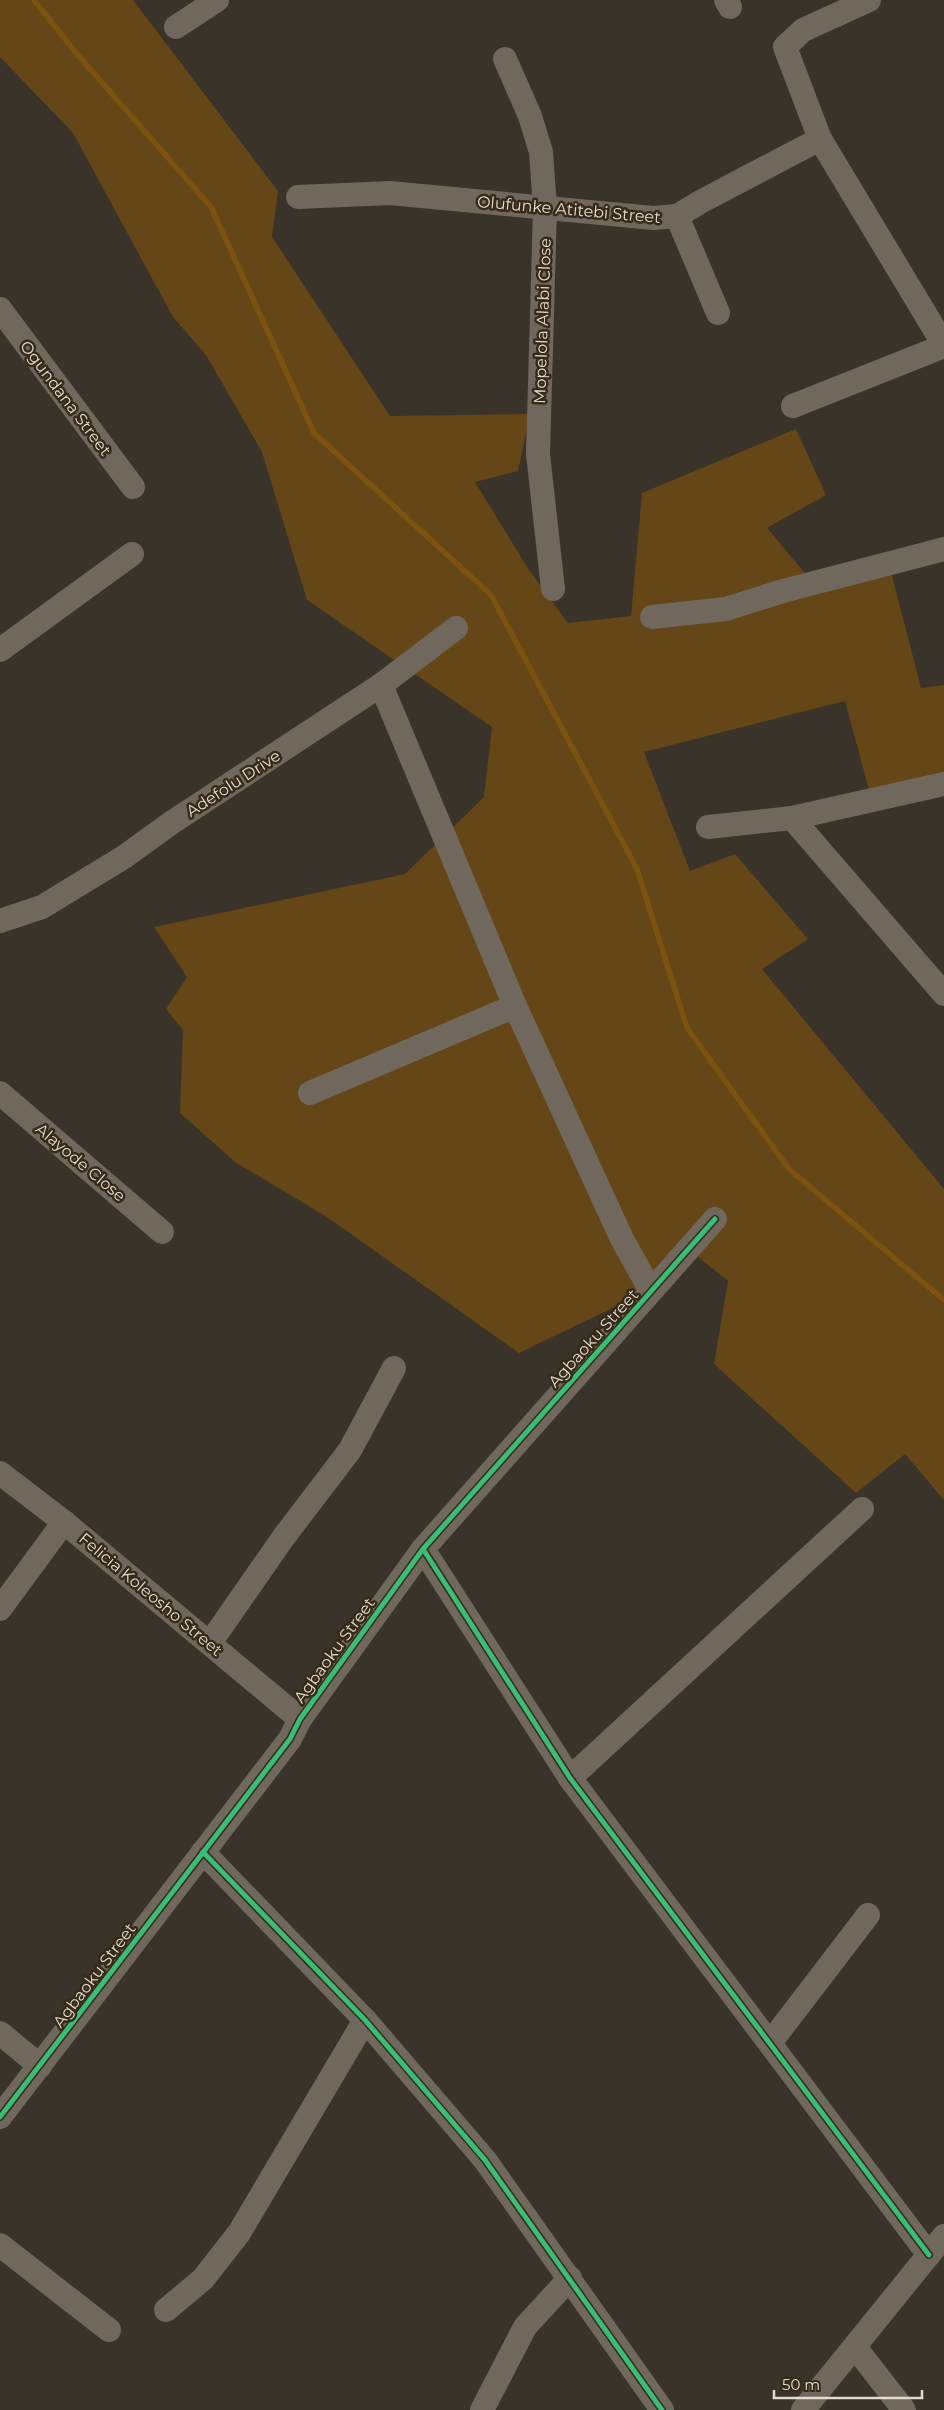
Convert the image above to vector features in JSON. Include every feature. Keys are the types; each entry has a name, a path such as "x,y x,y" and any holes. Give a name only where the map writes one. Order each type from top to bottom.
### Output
{"street":[{"path":"176,27 217,0"},
{"path":"793,406 944,345 820,139 785,47 803,30 869,0"},
{"name":"Mopelola Alabi Close","path":"506,59 530,116 541,152 545,208 538,454 553,589"},
{"name":"Olufunke Atitebi Street","path":"298,197 390,193 653,218 677,216 820,139"},
{"path":"677,216 718,313"},
{"name":"Ogundana Street","path":"0,309 133,487"},
{"path":"652,617 726,609 783,591 944,549"},
{"path":"0,650 132,554"},
{"name":"Adefolu Drive","path":"0,921 42,906 124,857 171,823 381,685 456,628"},
{"path":"381,685 515,1006 622,1239 651,1291"},
{"path":"708,827 792,818 944,784"},
{"path":"792,818 944,994"},
{"path":"310,1094 515,1006"},
{"name":"Alayode Close","path":"0,1093 162,1232"},
{"name":"Agbaoku Street","path":"0,2118 290,1738 300,1719 423,1549 715,1219"},
{"path":"210,1643 283,1538 350,1450 394,1368"},
{"name":"Felicia Koleosho Street","path":"0,1473 64,1522 300,1719"},
{"path":"570,1778 862,1509"},
{"path":"0,1609 64,1522"},
{"path":"423,1549 570,1778 929,2255"},
{"path":"203,1852 365,2020 485,2160 662,2410"},
{"path":"770,2043 868,1915"},
{"path":"166,2310 203,2279 239,2234 365,2020"},
{"path":"0,2033 40,2066"},
{"path":"802,2410 944,2236"},
{"path":"0,2245 109,2330"},
{"path":"482,2410 525,2327 570,2278"},
{"path":"854,2347 904,2410"}],"shaded area":[{"path":"0,0 133,0 278,191 272,237 390,416 530,414 518,471 475,482 529,570 568,623 631,616 642,493 796,429 826,495 767,528 814,584 889,564 921,688 944,685 944,783 872,801 845,701 644,752 690,871 735,854 808,939 762,969 944,1189 944,1500 905,1454 856,1493 714,1364 728,1281 682,1244 627,1301 519,1353 327,1217 235,1162 180,1113 183,1030 166,1009 187,977 154,927 405,874 484,797 492,727 307,600 262,452 206,355 173,317 73,133 0,57"}],"waterway":[{"path":"34,0 77,54 211,207 314,433 491,595 637,869 687,1028 789,1169 944,1300"}],"cycle path":[{"path":"0,2117 290,1739 300,1719 423,1549 715,1219"},
{"path":"423,1549 570,1778 929,2255"},
{"path":"203,1852 365,2020 485,2160 662,2410"}]}
